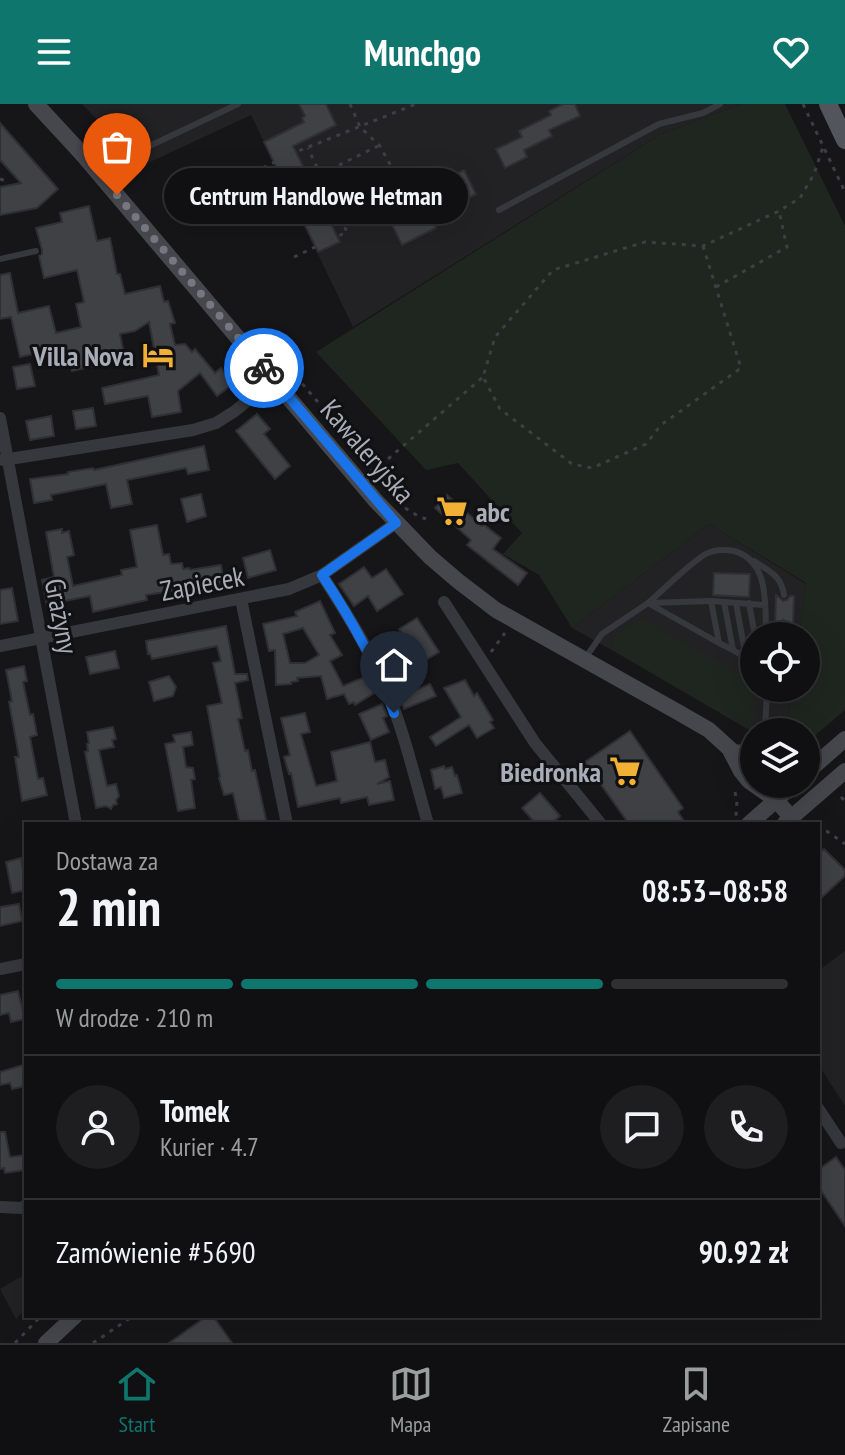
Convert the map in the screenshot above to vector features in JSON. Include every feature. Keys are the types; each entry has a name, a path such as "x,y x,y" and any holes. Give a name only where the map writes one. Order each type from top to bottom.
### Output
{"main road":[{"path":"828,104 845,140"}],"street":[{"name":"Kawaleryjska","path":"36,104 97,171 396,523 430,557 496,610 709,730 740,756"},
{"path":"4,460 193,430 216,423 235,411 273,379"},
{"name":"Grażyny","path":"0,418 4,460 42,638 76,822"},
{"name":"Zapiecek","path":"0,646 289,589 322,575 396,523"},
{"path":"322,575 386,688 427,822"},
{"path":"241,599 287,822"},
{"path":"444,602 535,743 598,822"},
{"path":"820,761 845,739"},
{"name":"Kawaleryjska","path":"731,750 749,781 776,800 788,821"},
{"path":"788,821 845,771"},
{"path":"751,822 778,798"},
{"path":"0,969 24,964"},
{"path":"820,1111 841,1143"},
{"path":"0,1207 24,1206"},
{"path":"46,1343 73,1318"}],"lane":[{"path":"97,171 238,104"},
{"path":"499,210 659,124 703,113 720,104"},
{"path":"0,259 36,251"},
{"path":"584,660 602,634 648,603 704,555 718,549 751,559 777,576 784,595"},
{"path":"751,559 760,572 766,622"},
{"path":"648,603 711,601 765,605"},
{"path":"711,601 719,643"},
{"path":"724,602 733,650"},
{"path":"648,603 740,654"},
{"path":"736,603 740,625"},
{"path":"749,603 752,622"},
{"path":"731,750 740,747"}],"path":[{"path":"350,104 360,127 380,146 407,196"},
{"path":"254,172 416,104"},
{"path":"803,104 845,192"},
{"path":"321,174 380,146"},
{"path":"294,257 347,232 308,147"},
{"path":"388,459 483,377 495,337 553,270 645,242 703,246 800,198 814,174 823,147"},
{"path":"0,179 7,184"},
{"path":"337,209 399,182"},
{"path":"716,287 787,247 779,211"},
{"path":"483,377 500,409 572,464 592,468 646,444 661,425 741,368 703,246"},
{"path":"299,355 299,380 360,451 376,479"},
{"path":"381,486 385,493 403,478"},
{"path":"406,508 426,519"},
{"path":"490,653 505,633"},
{"path":"733,822 737,801 735,792"},
{"path":"845,793 841,797 845,801"},
{"path":"820,826 845,844"},
{"path":"15,1343 39,1318"},
{"path":"93,1343 130,1318"}],"shaded area":[{"path":"82,104 741,104 661,134 353,327 251,115 135,169 116,151 123,147"},
{"path":"741,104 785,104 845,226 845,710 820,731 820,718 789,718 790,702 820,702 820,622 801,622 806,583 709,524 572,628 539,575 503,554 522,533 458,463 426,470 316,352 661,134"},
{"path":"709,524 806,584 801,622 740,622 740,675 613,638 610,649 572,628"},
{"path":"640,618 740,674 740,702 754,702 754,718 740,718 740,725 610,649 613,638"},
{"path":"753,702 790,702 789,718 754,718"},
{"path":"845,951 845,1106 820,1067 820,970"},
{"path":"22,1276 24,1310 16,1319 0,1289"}],"building":[{"path":"299,104 326,104 336,125 293,146 340,242 318,252 264,142 304,122 302,118 305,116"},
{"path":"563,104 575,104 580,116 549,130 552,136 524,150 527,157 505,168 496,149 522,137 519,131 551,115 549,111"},
{"path":"0,123 58,189 37,208 0,215 0,187 21,183 0,160"},
{"path":"464,170 476,194 430,217 436,228 402,245 391,223 426,206 419,193"},
{"path":"89,206 97,241 110,238 117,274 120,274 125,294 160,286 175,323 170,324 175,345 185,344 192,352 195,349 215,373 221,368 233,384 217,396 200,373 178,391 181,412 152,417 148,396 105,404 102,388 159,375 149,322 135,331 120,334 125,359 72,371 65,347 20,357 11,317 0,319 0,275 10,273 18,313 49,306 56,333 81,327 76,304 84,302 77,270 44,278 39,256 42,250 36,228 62,222 60,213"},
{"path":"30,364 35,386 17,389 13,367"},
{"path":"93,408 96,426 76,429 73,411"},
{"path":"257,414 270,429 264,434 290,466 275,479 236,431"},
{"path":"51,416 54,436 30,440 26,421"},
{"path":"204,446 209,470 188,474 186,468 127,480 132,504 111,508 106,484 51,495 52,500 34,503 30,479 94,470"},
{"path":"201,494 206,516 187,522 181,499"},
{"path":"447,495 482,526 501,538 493,549 527,573 518,585 467,545 471,540 435,508"},
{"path":"157,525 163,555 169,554 171,564 182,563 183,569 190,570 221,565 224,583 146,595 147,600 93,612 90,596 47,606 42,580 54,577 46,532 69,531 74,555 67,557 73,586 122,575 121,570 137,567 130,530"},
{"path":"270,550 276,570 248,578 243,558"},
{"path":"364,567 372,578 386,569 403,594 377,611 368,596 354,606 339,584"},
{"path":"714,573 750,574 749,597 713,595"},
{"path":"12,588 18,621 0,624 0,590"},
{"path":"776,595 783,601 794,596 793,622 775,622"},
{"path":"320,601 335,633 330,635 342,655 330,661 343,686 367,676 374,693 355,705 354,702 349,704 344,694 327,699 321,676 297,678 298,681 291,684 276,685 275,650 269,651 263,624 297,616 295,612","holes":["303,628 319,655 305,663 290,663 283,634"]},
{"path":"417,618 439,652 421,663 399,629"},
{"path":"226,626 235,674 247,674 248,680 235,683 242,718 238,719 245,751 248,750 252,771 255,770 267,822 240,822 233,793 224,795 219,778 207,706 222,703 213,663 221,661 217,646 152,659 146,641"},
{"path":"115,651 119,668 90,674 86,657"},
{"path":"24,666 27,681 23,682 37,735 30,737 38,779 43,778 47,795 22,801 6,670"},
{"path":"169,676 176,687 173,696 154,701 149,682"},
{"path":"465,680 474,696 477,693 493,720 490,722 494,728 477,738 469,725 436,746 430,737 461,717 444,688"},
{"path":"430,684 436,696 404,709 399,697"},
{"path":"382,704 387,716 383,718 389,732 371,740 359,714"},
{"path":"305,713 310,732 301,734 316,786 337,781 331,752 370,742 375,762 385,760 389,777 377,784 390,781 394,800 369,805 367,797 341,803 340,798 298,807 291,773 284,757 290,755 281,718"},
{"path":"113,727 114,747 99,750 107,786 116,784 119,796 117,804 111,809 106,806 96,808 85,752 89,743 87,732"},
{"name":"Biedronka","path":"630,731 683,808 678,812 685,822 628,822 585,762"},
{"path":"191,732 193,745 183,747 186,767 193,768 195,779 191,780 195,808 178,811 165,744 175,742 173,735"},
{"path":"444,766 445,769 452,767 462,793 444,798 441,787 435,789 431,770"},
{"path":"540,793 560,816 553,822 534,822 522,808"},
{"path":"824,849 845,870 845,876 820,899 820,852"},
{"path":"21,858 24,890 12,893 6,862"},
{"path":"19,904 22,921 0,926 0,907"},
{"path":"18,991 24,1019 11,1022 9,1013 0,1015 0,995"},
{"path":"24,1065 24,1086 12,1089 10,1083 0,1085 0,1072"},
{"path":"0,1132 5,1132 10,1157 24,1155 24,1170 5,1173 4,1168 0,1169"},
{"path":"836,1157 845,1170 845,1226 820,1189 820,1169"},
{"path":"204,1318 214,1318 232,1343 169,1343"}],"way so far":[{"path":"117,195 264,368"}],"place":[{"name":"Centrum Handlowe Hetman","path":"117,195"},
{"name":"Villa Nova","path":"158,355"},
{"name":"abc","path":"452,511"},
{"name":"Biedronka","path":"625,771"}],"route":[{"path":"264,368 396,523 322,575 386,688 394,713"}]}
